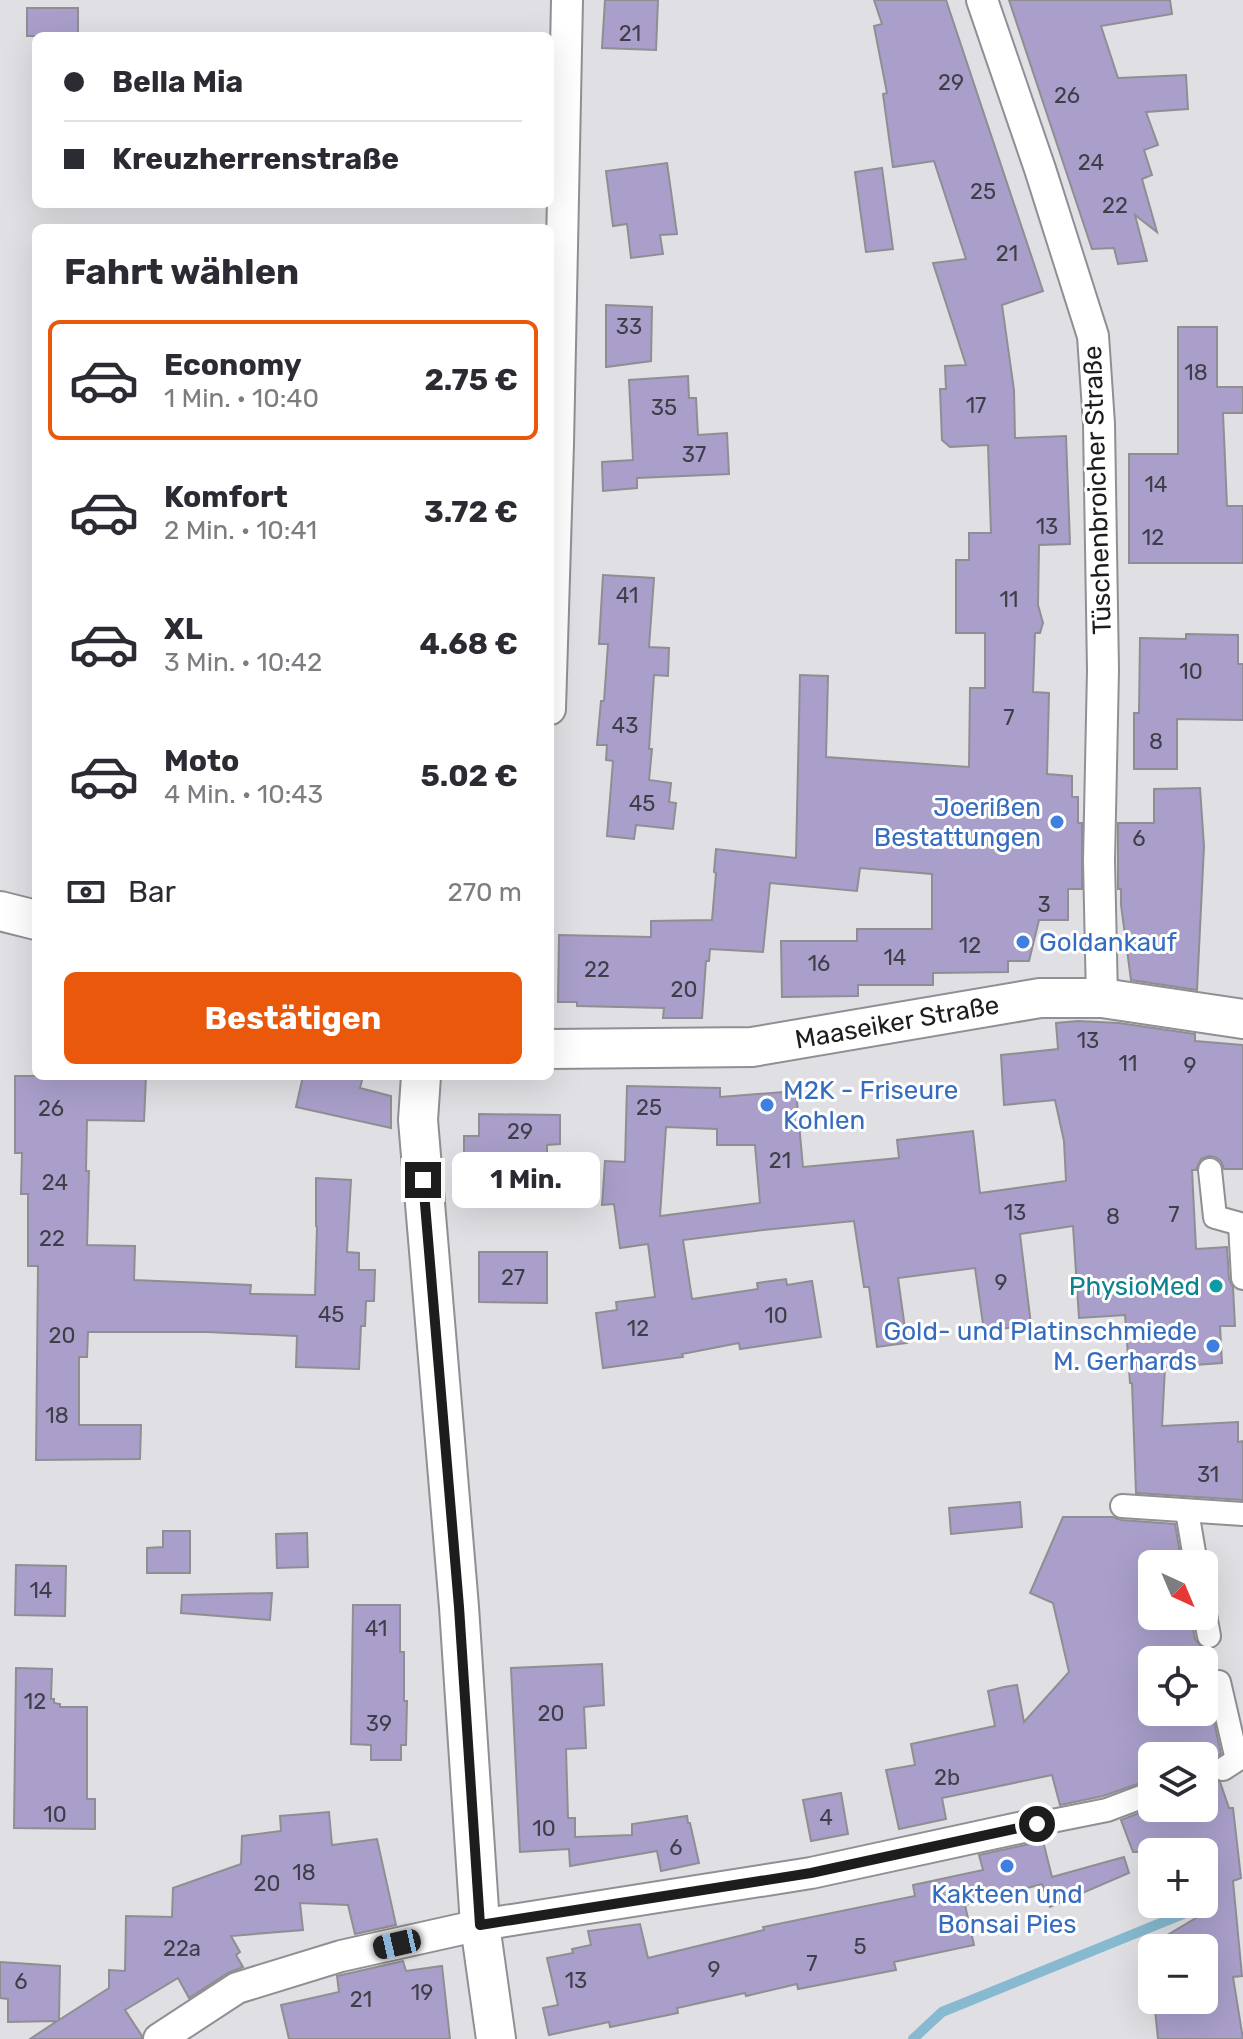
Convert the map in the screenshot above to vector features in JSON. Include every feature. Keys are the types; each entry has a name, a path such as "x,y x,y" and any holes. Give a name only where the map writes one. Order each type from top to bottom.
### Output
{"street":[{"path":"554,444 567,0"},
{"name":"Tüschenbroicher Straße","path":"982,0 1093,336 1099,424 1103,656 1099,861 1102,998"},
{"path":"0,911 32,919"},
{"name":"Maaseiker Straße","path":"554,1049 752,1047 1040,998 1102,998 1243,1019"},
{"path":"421,1080 418,1120 459,1607 480,1925 496,2039"},
{"path":"1210,1170 1215,1217 1240,1224 1243,1278"},
{"path":"1122,1506 1243,1514"},
{"path":"1181,1510 1192,1550"},
{"path":"1208,1630 1209,1636"},
{"path":"1219,1682 1227,1769"},
{"path":"159,2039 237,1988 341,1956 480,1925 811,1873 1107,1810 1138,1798"}],"building":[{"path":"605,0 658,0 656,50 602,48"},
{"path":"874,0 946,0 1043,291 1002,305 1014,390 1015,438 1066,436 1070,544 1039,545 1038,605 1043,623 1040,633 1035,633 1033,692 1049,693 1047,774 1072,776 1072,797 1078,797 1078,823 1082,823 1082,889 1068,889 1068,920 1039,920 1029,961 1008,961 1008,972 933,973 933,985 858,985 858,996 782,997 781,941 857,941 857,929 932,929 932,874 860,868 857,891 770,883 763,952 710,949 709,961 706,961 702,1018 663,1018 664,1008 577,1006 577,1002 558,1002 559,935 651,937 651,921 712,920 716,849 796,858 800,675 828,676 826,757 969,767 970,688 985,688 985,633 956,633 956,560 969,560 969,533 991,533 988,445 950,447 942,440 940,389 946,389 945,366 966,365 933,263 966,259 934,161 893,167 883,94 887,93 874,26 882,24"},
{"path":"1009,0 1170,0 1172,14 1101,26 1118,78 1186,75 1188,109 1146,112 1158,145 1144,150 1152,175 1142,179 1157,232 1135,215 1147,261 1118,264 1114,248 1092,249"},
{"path":"27,8 78,8 78,32 32,32 32,36 27,36"},
{"path":"667,163 677,234 660,235 663,254 631,258 627,224 613,226 606,171"},
{"path":"882,168 893,249 866,252 855,172"},
{"path":"606,305 652,307 651,361 606,367"},
{"path":"1178,327 1217,327 1217,387 1243,387 1243,413 1223,413 1227,506 1243,506 1243,563 1129,563 1129,454 1178,454"},
{"path":"688,376 689,398 696,398 698,435 727,433 729,474 637,478 637,488 603,491 602,462 633,460 629,380"},
{"path":"603,575 654,578 649,647 669,648 668,676 654,675 649,780 671,783 669,802 676,803 673,829 636,825 634,839 607,836 613,761 606,760 607,745 597,745 608,644 599,644"},
{"path":"1186,634 1238,635 1238,664 1243,664 1243,720 1177,719 1177,769 1134,769 1134,713 1139,713 1140,638 1186,639"},
{"path":"1200,788 1204,846 1197,990 1131,980 1121,889 1118,889 1118,823 1154,823 1154,789"},
{"path":"1056,1023 1119,1023 1195,1034 1195,1041 1243,1045 1243,1169 1224,1169 1221,1161 1209,1156 1201,1159 1196,1170 1192,1170 1196,1249 1227,1247 1235,1326 1220,1326 1222,1363 1165,1367 1162,1426 1238,1422 1238,1442 1243,1441 1243,1500 1136,1493 1132,1383 1125,1315 1079,1318 1073,1226 1020,1234 1031,1325 984,1331 975,1268 898,1278 907,1343 877,1347 869,1287 864,1287 854,1221 683,1240 692,1299 758,1289 757,1283 786,1279 787,1285 812,1281 821,1337 740,1349 739,1343 682,1354 683,1357 603,1368 596,1313 617,1310 616,1302 655,1297 648,1244 620,1248 614,1204 602,1205 605,1161 625,1162 627,1086 720,1088 720,1097 796,1091 803,1167 899,1158 897,1140 973,1131 980,1193 1066,1181 1064,1141 1055,1100 1004,1105 1001,1055 1058,1049","holes":["666,1127 717,1129 717,1145 755,1145 760,1203 660,1216"]},
{"path":"15,1076 32,1076 32,1080 146,1080 144,1121 87,1120 87,1245 135,1246 134,1280 251,1285 250,1294 315,1295 316,1178 351,1180 347,1252 359,1253 359,1270 375,1270 374,1301 366,1301 365,1326 361,1326 359,1369 296,1367 297,1336 88,1332 87,1357 79,1357 79,1425 141,1425 140,1459 36,1460 38,1266 28,1266 28,1194 21,1194 22,1153 15,1153"},
{"path":"302,1080 362,1080 360,1088 391,1096 391,1128 296,1107"},
{"path":"479,1114 560,1115 560,1144 547,1145 547,1171 534,1171 534,1178 505,1178 505,1171 479,1171 479,1165 464,1166 464,1136 479,1136"},
{"path":"479,1252 547,1252 547,1303 479,1302"},
{"path":"1020,1502 1022,1527 951,1534 949,1508"},
{"path":"1063,1517 1113,1517 1175,1524 1180,1550 1138,1550 1138,1630 1193,1630 1200,1646 1138,1646 1138,1726 1215,1726 1221,1754 1218,1756 1218,1742 1138,1742 1138,1784 1103,1796 1060,1805 1052,1775 942,1798 946,1819 899,1829 886,1770 915,1765 911,1744 995,1726 988,1691 1004,1687 1017,1685 1024,1722 1069,1672 1053,1603 1030,1593"},
{"path":"163,1531 190,1531 190,1573 147,1573 147,1548 163,1547"},
{"path":"307,1533 308,1567 277,1568 276,1534"},
{"path":"16,1565 66,1566 65,1616 15,1615"},
{"path":"272,1593 270,1620 181,1613 182,1595"},
{"path":"353,1605 400,1605 400,1652 404,1652 404,1701 407,1701 406,1745 401,1745 401,1760 371,1760 371,1745 351,1744"},
{"path":"602,1664 604,1705 584,1707 586,1748 566,1749 568,1818 575,1818 575,1837 632,1835 632,1824 687,1816 699,1863 661,1871 657,1851 570,1866 569,1849 520,1852 511,1668"},
{"path":"16,1668 52,1669 51,1699 54,1703 60,1704 60,1707 87,1707 87,1799 95,1799 95,1829 14,1828"},
{"path":"1220,1782 1229,1808 1233,1808 1241,1878 1233,1881 1242,1976 1233,1977 1243,2039 1158,2039 1155,2014 1218,2014 1218,1934 1169,1934 1196,1918 1218,1918 1218,1838 1138,1838 1138,1852 1133,1852 1121,1820 1138,1813 1138,1822 1218,1822"},
{"path":"841,1793 848,1834 811,1841 803,1800"},
{"path":"329,1812 332,1845 377,1839 396,1925 355,1934 348,1905 300,1903 303,1930 231,1936 240,1952 236,1955 243,1967 189,1998 178,1978 125,2010 141,2039 30,2039 57,2021 8,2022 8,1999 0,1998 0,1962 60,1966 59,2020 109,1988 109,1970 125,1971 126,1916 172,1917 173,1888 241,1864 242,1836 281,1831 280,1816"},
{"path":"1043,1841 1052,1877 1124,1857 1129,1873 1050,1907 1042,1884 965,1905 974,1945 894,1962 896,1970 798,1989 797,1984 746,1996 745,1993 677,2008 678,2013 610,2027 609,2022 549,2035 543,2008 558,2005 547,1958 573,1953 572,1949 591,1945 588,1931 640,1924 648,1958 764,1930 763,1927 915,1896 913,1885 983,1870 979,1855"},
{"path":"403,1961 406,1971 442,1966 450,2039 289,2039 281,2005 339,1992 337,1976"}],"waterway":[{"path":"913,2039 942,2012 1173,1918"}],"place":[{"name":"Joerißen Bestattungen","path":"1057,822"},
{"name":"Goldankauf","path":"1023,942"},
{"name":"M2K - Friseure Kohlen","path":"767,1105"},
{"name":"PhysioMed","path":"1216,1286"},
{"name":"Gold- und Platinschmiede M. Gerhards","path":"1213,1346"},
{"name":"Kakteen und Bonsai Pies","path":"1007,1866"}],"route":[{"path":"423,1180 459,1607 480,1925 811,1873 1037,1824"}]}
